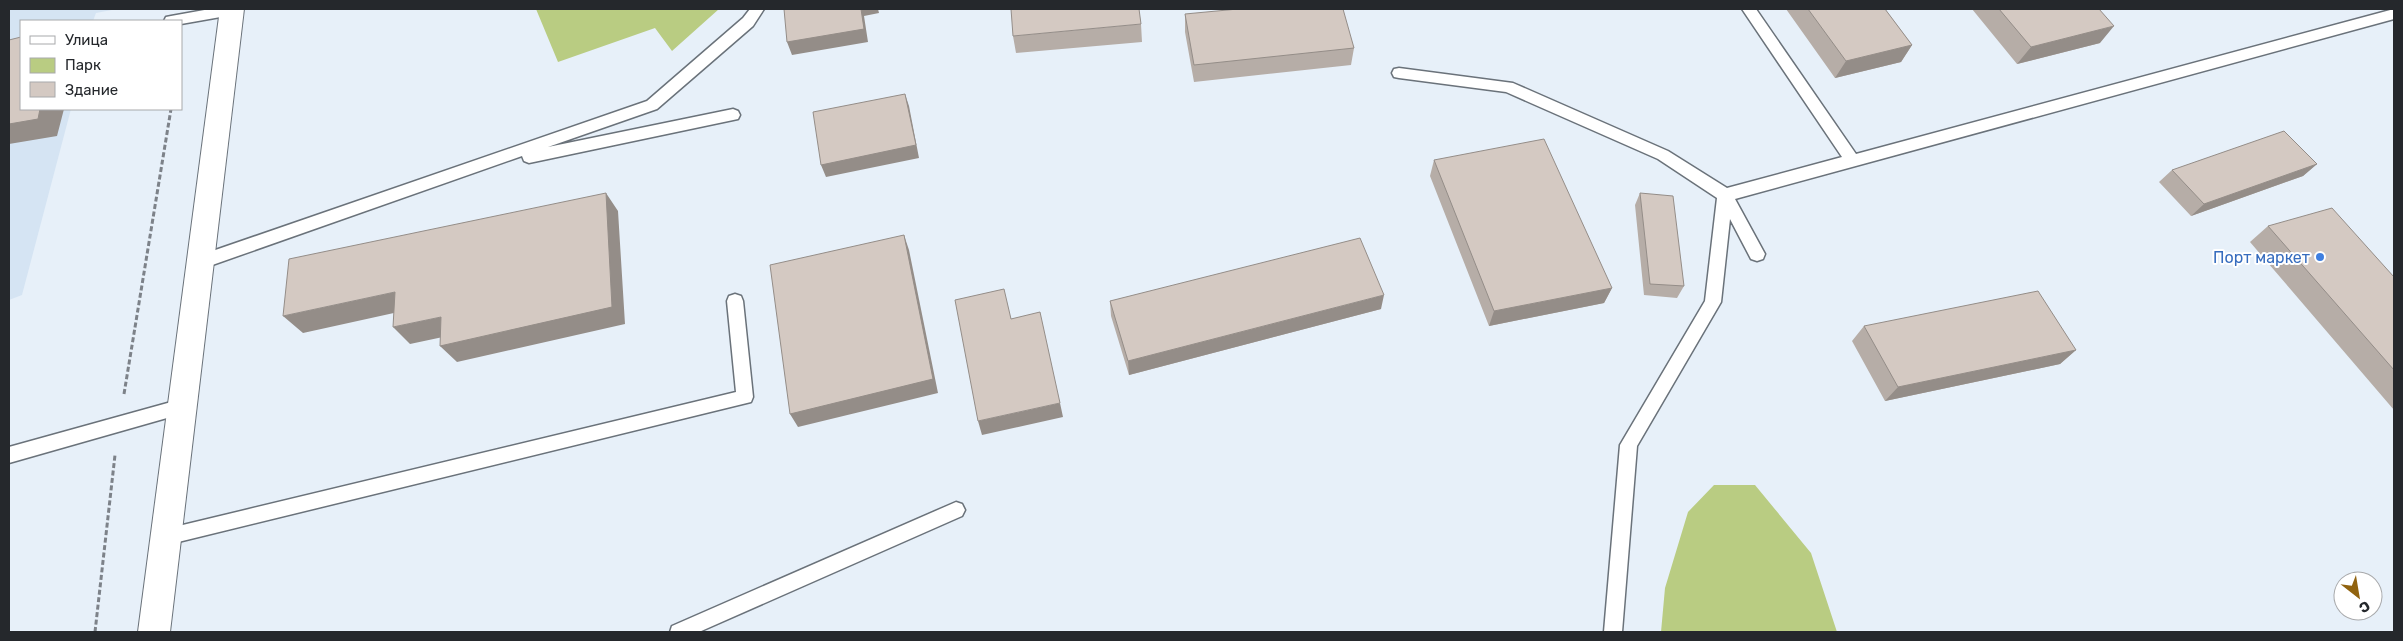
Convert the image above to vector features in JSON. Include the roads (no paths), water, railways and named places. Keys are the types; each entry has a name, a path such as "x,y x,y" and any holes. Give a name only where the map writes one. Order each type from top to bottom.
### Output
{"street":[{"path":"154,632 232,10"}],"lane":[{"path":"200,262 652,105 748,22 757,9"},
{"path":"1749,9 1852,160"},
{"path":"177,20 232,10"},
{"path":"1725,194 2394,14"},
{"path":"1399,73 1508,87 1663,155 1725,194 1756,254"},
{"path":"467,170 733,115"},
{"path":"1613,632 1628,445 1713,302 1725,194"},
{"path":"166,537 745,397 735,301"},
{"path":"9,455 182,407"},
{"path":"678,632 956,510"}],"place":[{"name":"Порт маркет","path":"2320,257"}]}
